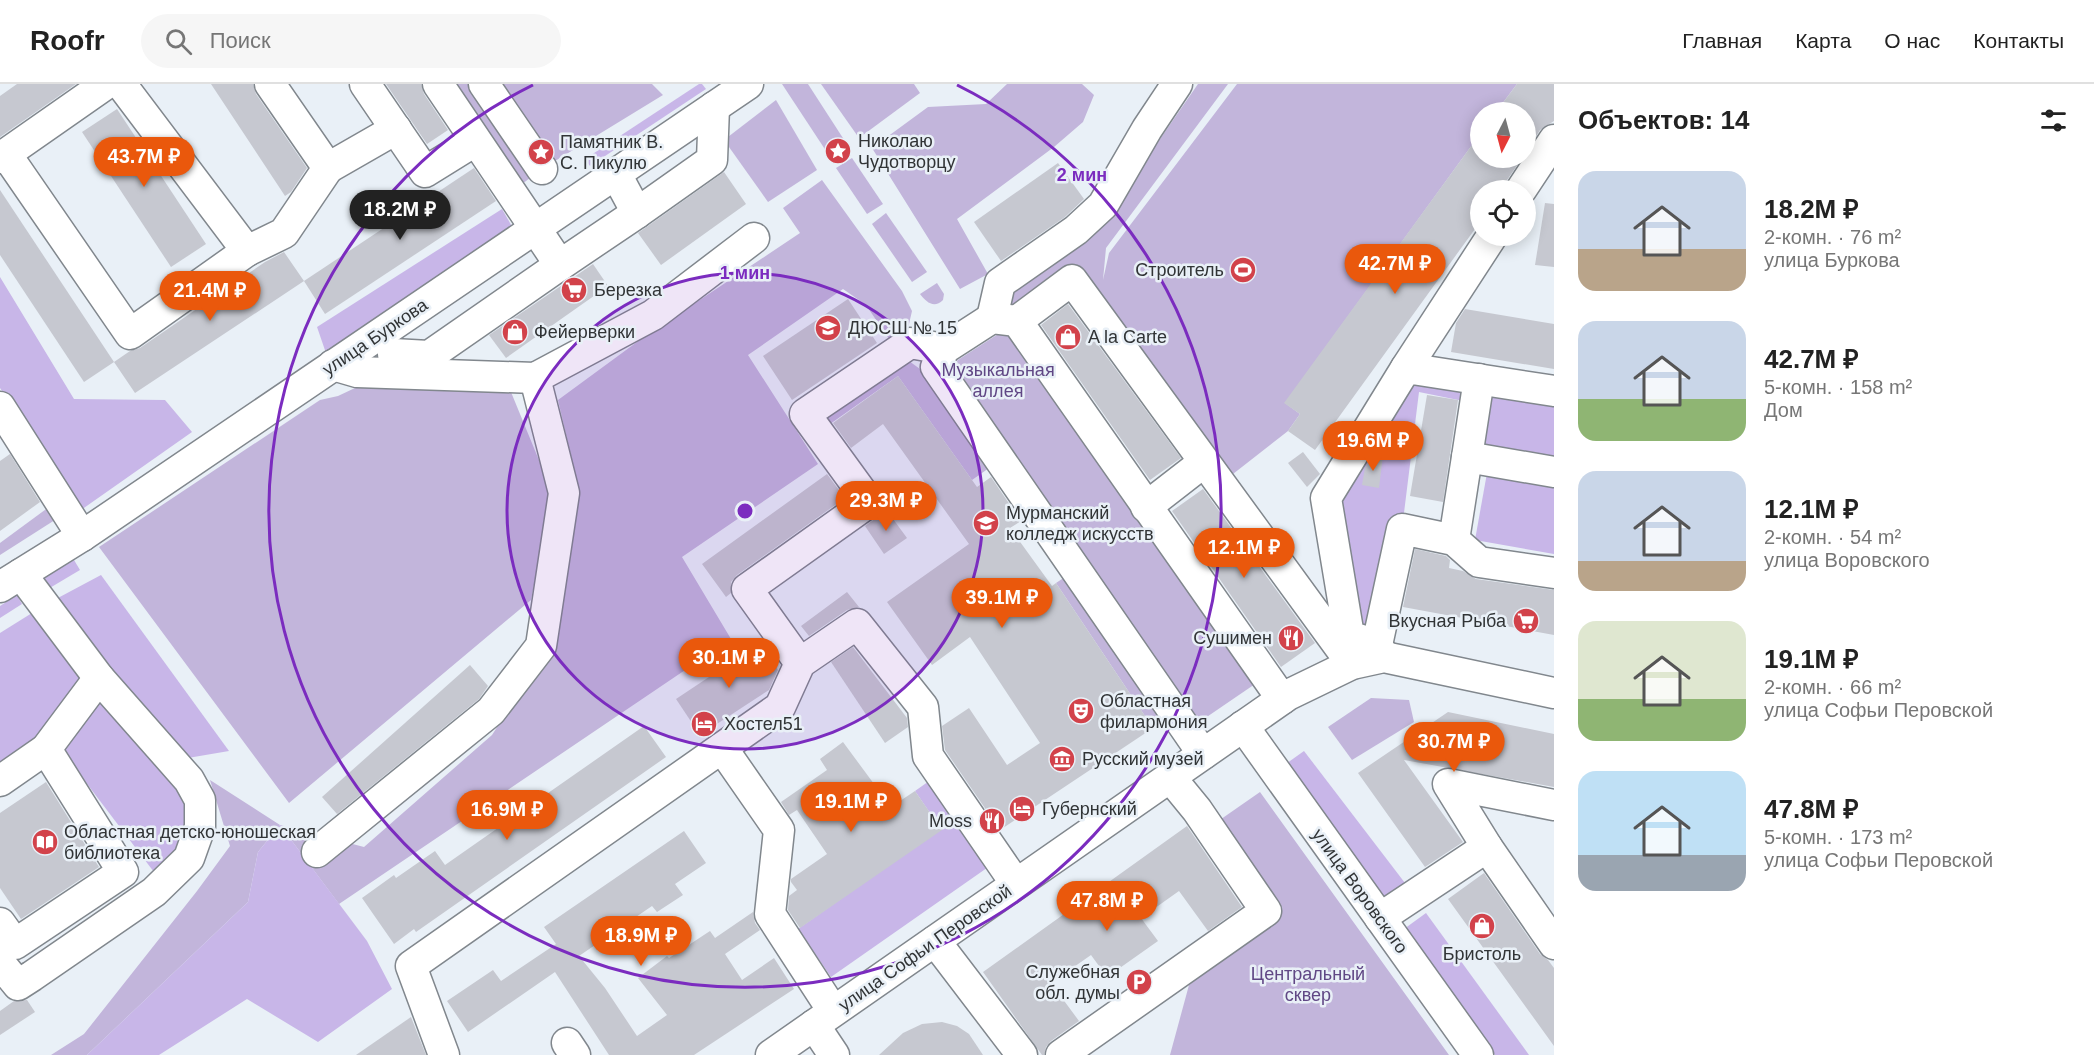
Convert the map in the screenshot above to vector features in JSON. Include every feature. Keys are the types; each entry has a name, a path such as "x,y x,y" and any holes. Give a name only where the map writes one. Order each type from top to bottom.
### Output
{"street":[{"path":"106,84 3,156 130,334 247,251 284,233 328,168 396,129"},
{"path":"121,84 247,251"},
{"path":"270,84 328,168"},
{"path":"365,84 425,172 476,141"},
{"path":"438,84 560,265"},
{"path":"484,84 542,169"},
{"name":"улица Буркова","path":"11,581 82,536 748,84"},
{"path":"1177,84 1147,129 1103,205 1076,230 1000,283 1005,320 1146,507 1282,699"},
{"path":"344,358 429,356 712,160 714,107"},
{"path":"1528,180 1554,140"},
{"path":"616,174 637,213"},
{"path":"344,358 357,372 536,378 653,315 754,238"},
{"path":"1485,246 1406,368 1326,498 1349,636 1381,651 1554,693"},
{"path":"491,259 515,296"},
{"path":"800,663 747,589 869,502 805,414 910,343 944,349 1005,320 1072,280 1352,664"},
{"path":"944,349 936,367 1203,754"},
{"path":"1406,368 1554,391"},
{"path":"317,852 490,711 541,646 564,494 536,378"},
{"path":"1454,540 1479,379"},
{"path":"0,407 82,536"},
{"path":"1467,457 1554,472"},
{"path":"1146,507 1204,462"},
{"path":"1381,651 1402,530 1454,540 1479,562 1554,573"},
{"path":"0,963 18,985 32,976 154,892 189,858 200,827 200,800 189,780 11,581"},
{"path":"444,1055 411,966 780,707 800,663 857,624 923,707 928,756 1016,885"},
{"name":"улица Софьи Перовской","path":"771,1055 1282,699 1381,651"},
{"path":"0,781 46,748 99,678"},
{"name":"улица Воровского","path":"1243,726 1478,1055"},
{"path":"0,923 15,944 123,872 46,748"},
{"path":"722,748 779,830 770,914 824,1018 834,1055"},
{"path":"1060,1055 1266,911 1197,810 1170,777"},
{"path":"1554,805 1448,784 1487,847 1554,944"},
{"path":"1380,918 1487,847"},
{"path":"935,941 1022,1055"}],"green space":[{"path":"450,84 652,84 663,95 542,169 518,187"},
{"path":"782,84 808,84 850,149 832,160"},
{"path":"821,84 914,84 920,93 859,138"},
{"path":"1007,84 1082,84 1094,95 1083,122 1054,147 957,219 988,274 960,289 872,148 928,107 986,104"},
{"name":"Строитель","path":"1198,84 1228,84 1106,248 1103,280 1109,253 1237,84 1517,84 1504,102 1470,102 1470,148 1285,403 1300,414 1288,431 1224,481 1067,270 1012,305 1002,304 1005,290 1102,223"},
{"path":"776,100 817,170 768,202 724,140"},
{"path":"852,158 883,204 867,214 836,168"},
{"path":"822,180 902,291 912,311 906,337 893,345 866,305 843,289 748,355 818,464 682,557 731,639 339,904 280,825 364,847 492,735 551,644 577,482 558,400 637,342 800,233 783,208"},
{"path":"886,213 927,272 912,282 872,224"},
{"path":"937,283 944,294 943,300 933,304 920,294"},
{"name":"Музыкальная аллея","path":"1009,327 1258,682 1195,725 944,369"},
{"path":"909,361 920,369 989,468 972,480 898,376 823,429 818,417"},
{"path":"506,380 552,492 531,600 289,803 99,547 320,400 338,396 355,388"},
{"path":"53,504 58,518 0,555 0,543"},
{"path":"1065,577 1162,723 1153,728 1056,583"},
{"path":"1371,698 1409,700 1414,722 1352,760 1328,727"},
{"path":"210,780 280,825 258,852 248,902 87,1055 51,1055 84,1034 230,846"},
{"name":"Центральный сквер","path":"1260,792 1449,1055 1170,1055 1189,985 1278,916 1214,824"}],"shaded area":[{"path":"699,84 706,89 590,166 585,159"},
{"path":"502,209 514,230 327,356 317,327"},
{"path":"0,277 74,399 165,400 192,432 81,510 0,388"},
{"path":"1409,373 1471,385 1468,402 1419,392 1402,529 1383,621 1349,636 1326,498"},
{"path":"1483,386 1554,399 1554,456 1473,442"},
{"path":"1487,473 1554,485 1554,554 1475,540"},
{"path":"74,560 80,570 48,589 42,579"},
{"path":"101,575 229,751 182,759 56,599"},
{"path":"17,595 22,604 0,618 0,606"},
{"path":"32,613 83,679 56,727 0,769 0,633"},
{"path":"99,694 191,800 187,842 157,876 56,743"},
{"path":"1304,751 1405,883 1384,899 1283,766"},
{"path":"932,779 994,863 831,977 798,929 941,829 915,791"},
{"path":"280,825 367,941 392,989 318,1042 247,999 159,1055 87,1055 248,902 258,852"},
{"path":"1426,913 1529,1055 1495,1055 1404,929"}],"building":[{"path":"17,84 76,84 0,137 0,96"},
{"path":"211,84 253,84 256,94 307,168 291,192 285,196"},
{"path":"386,84 421,84 424,94 448,130 427,144"},
{"path":"1517,84 1554,84 1554,121 1540,130 1536,136 1536,102 1504,102"},
{"path":"117,109 206,244 171,267 82,132"},
{"path":"1470,148 1470,168 1515,168 1507,180 1470,180 1470,236 1315,450 1288,431 1300,414 1284,403"},
{"path":"1058,163 1084,199 1065,217 1001,261 974,222"},
{"path":"474,168 496,201 325,314 304,281"},
{"path":"724,172 746,204 661,265 638,233"},
{"path":"0,190 114,362 84,382 0,255"},
{"path":"1545,203 1554,204 1554,267 1535,265"},
{"path":"284,252 304,281 135,393 114,362 130,351 140,348 265,262"},
{"path":"593,264 608,286 506,358 489,335"},
{"path":"848,299 877,343 792,400 763,356"},
{"path":"1068,304 1181,458 1150,480 1041,325"},
{"path":"1465,309 1554,324 1554,369 1451,352 1456,323"},
{"path":"898,376 977,487 991,477 1021,521 1010,528 1052,586 1056,583 1153,728 1000,830 945,750 942,726 969,708 1007,765 1040,743 970,637 932,665 887,602 969,544 883,424 851,448 833,423"},
{"path":"1427,395 1458,400 1443,502 1410,496"},
{"path":"1303,452 1320,474 1307,487 1288,463"},
{"path":"10,454 40,502 0,531 0,461"},
{"path":"1374,454 1383,455 1379,488 1362,485 1365,468"},
{"path":"827,474 845,498 737,575 731,582 731,593 726,597 702,564"},
{"path":"1203,489 1315,643 1281,667 1172,511"},
{"path":"885,508 907,538 884,554 865,526 879,516"},
{"path":"1415,549 1446,556 1450,560 1449,568 1463,571 1476,579 1554,590 1554,635 1403,607"},
{"path":"847,592 859,607 847,610 809,636 801,626"},
{"path":"760,643 778,670 769,690 700,735 676,699"},
{"path":"853,647 907,718 908,727 885,743 831,662"},
{"path":"470,665 488,686 479,699 337,814 322,797"},
{"path":"1448,712 1554,734 1554,787 1404,760 1463,842 1425,867 1358,773"},
{"path":"644,726 666,757 416,932 414,929 394,944 362,898 394,875 396,878 435,851 445,865"},
{"path":"843,742 891,807 915,791 942,830 800,928 788,910 789,896 797,890 791,879 827,854 797,810 789,815 781,802 827,770 820,759"},
{"name":"Областная детско-юношеская библиотека","path":"46,782 99,867 21,919 0,888 0,813"},
{"path":"1187,826 1242,907 1208,931 1179,891 1141,918 1158,941 1107,977 1091,955 1051,983 1079,1021 1051,1041 1042,1055 983,972"},
{"path":"684,831 706,863 675,884 683,895 657,912 652,906 579,956 605,988 637,1036 667,1015 638,978 667,956 669,958 710,931 715,938 753,912 755,923 760,930 725,954 742,980 774,958 794,989 694,1055 609,1055 555,972 468,1032 447,1001 493,970 501,981 556,944 544,927"},
{"path":"1484,873 1540,954 1554,968 1554,1046 1448,899"},
{"path":"27,1000 35,1012 0,1035 0,1011 14,1001"},
{"path":"411,1017 426,1055 356,1055"},
{"path":"942,1022 957,1026 969,1034 983,1055 879,1055 903,1033 922,1024"}],"place":[{"name":"Николаю Чудотворцу","path":"838,151"},
{"name":"Памятник В. С. Пикулю","path":"541,152"},
{"name":"Строитель","path":"1243,270"},
{"name":"Березка","path":"574,290"},
{"name":"ДЮСШ № 15","path":"828,328"},
{"name":"Фейерверки","path":"515,332"},
{"name":"A la Carte","path":"1068,337"},
{"name":"Мурманский колледж искусств","path":"986,523"},
{"name":"Вкусная Рыба","path":"1526,621"},
{"name":"Сушимен","path":"1291,638"},
{"name":"Областная филармония","path":"1081,711"},
{"name":"Хостел51","path":"704,724"},
{"name":"Русский музей","path":"1062,759"},
{"name":"Губернский","path":"1022,809"},
{"name":"Moss","path":"992,821"},
{"name":"Областная детско-юношеская библиотека","path":"45,842"},
{"name":"Бристоль","path":"1482,926"},
{"name":"Служебная обл. думы","path":"1139,982"}]}
